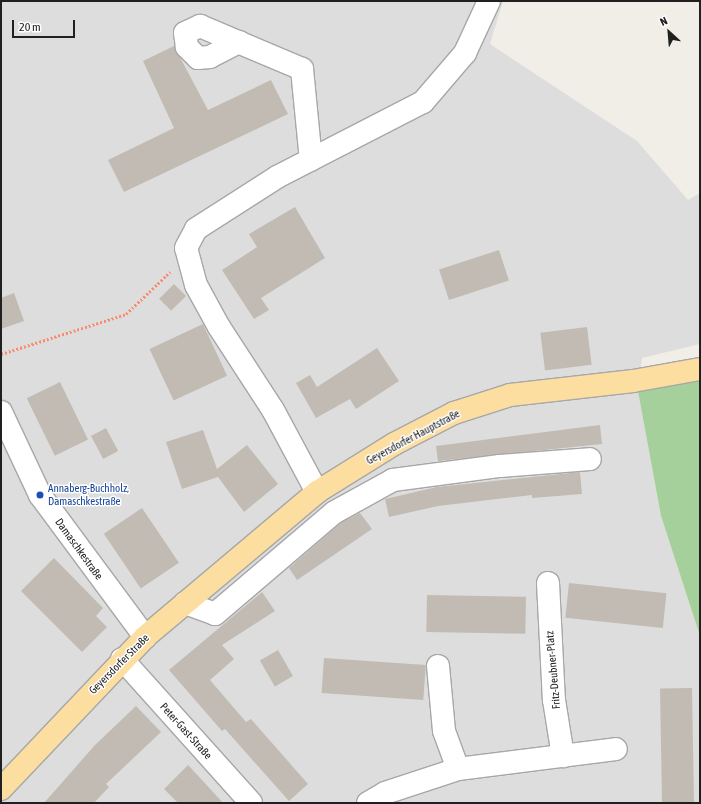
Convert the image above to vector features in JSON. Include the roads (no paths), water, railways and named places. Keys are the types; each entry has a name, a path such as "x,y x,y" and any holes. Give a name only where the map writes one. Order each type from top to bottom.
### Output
{"main road":[{"name":"Geyersdorfer Hauptstraße","path":"247,550 317,492 394,444 454,413 510,395 633,382 700,369"},
{"name":"Geyersdorfer Straße","path":"1,789 122,659 145,637 247,550"}],"street":[{"path":"317,492 273,410 219,327 196,285 186,248 196,229 311,160 423,102 465,53 489,1"},
{"path":"239,42 302,69 311,160"},
{"name":"Damaschkestraße","path":"1,412 40,495 145,637"},
{"path":"185,603 215,614 335,512 393,480 500,466 590,459"},
{"name":"Fritz-Deubner-Platz","path":"548,583 554,700 563,756"},
{"name":"Peter-Gast-Straße","path":"122,659 251,803"},
{"path":"438,666 444,731 458,769"},
{"path":"368,803 385,793 458,769 616,749"}],"place":[{"name":"Annaberg-Buchholz, Damaschkestraße","path":"40,495"}]}
